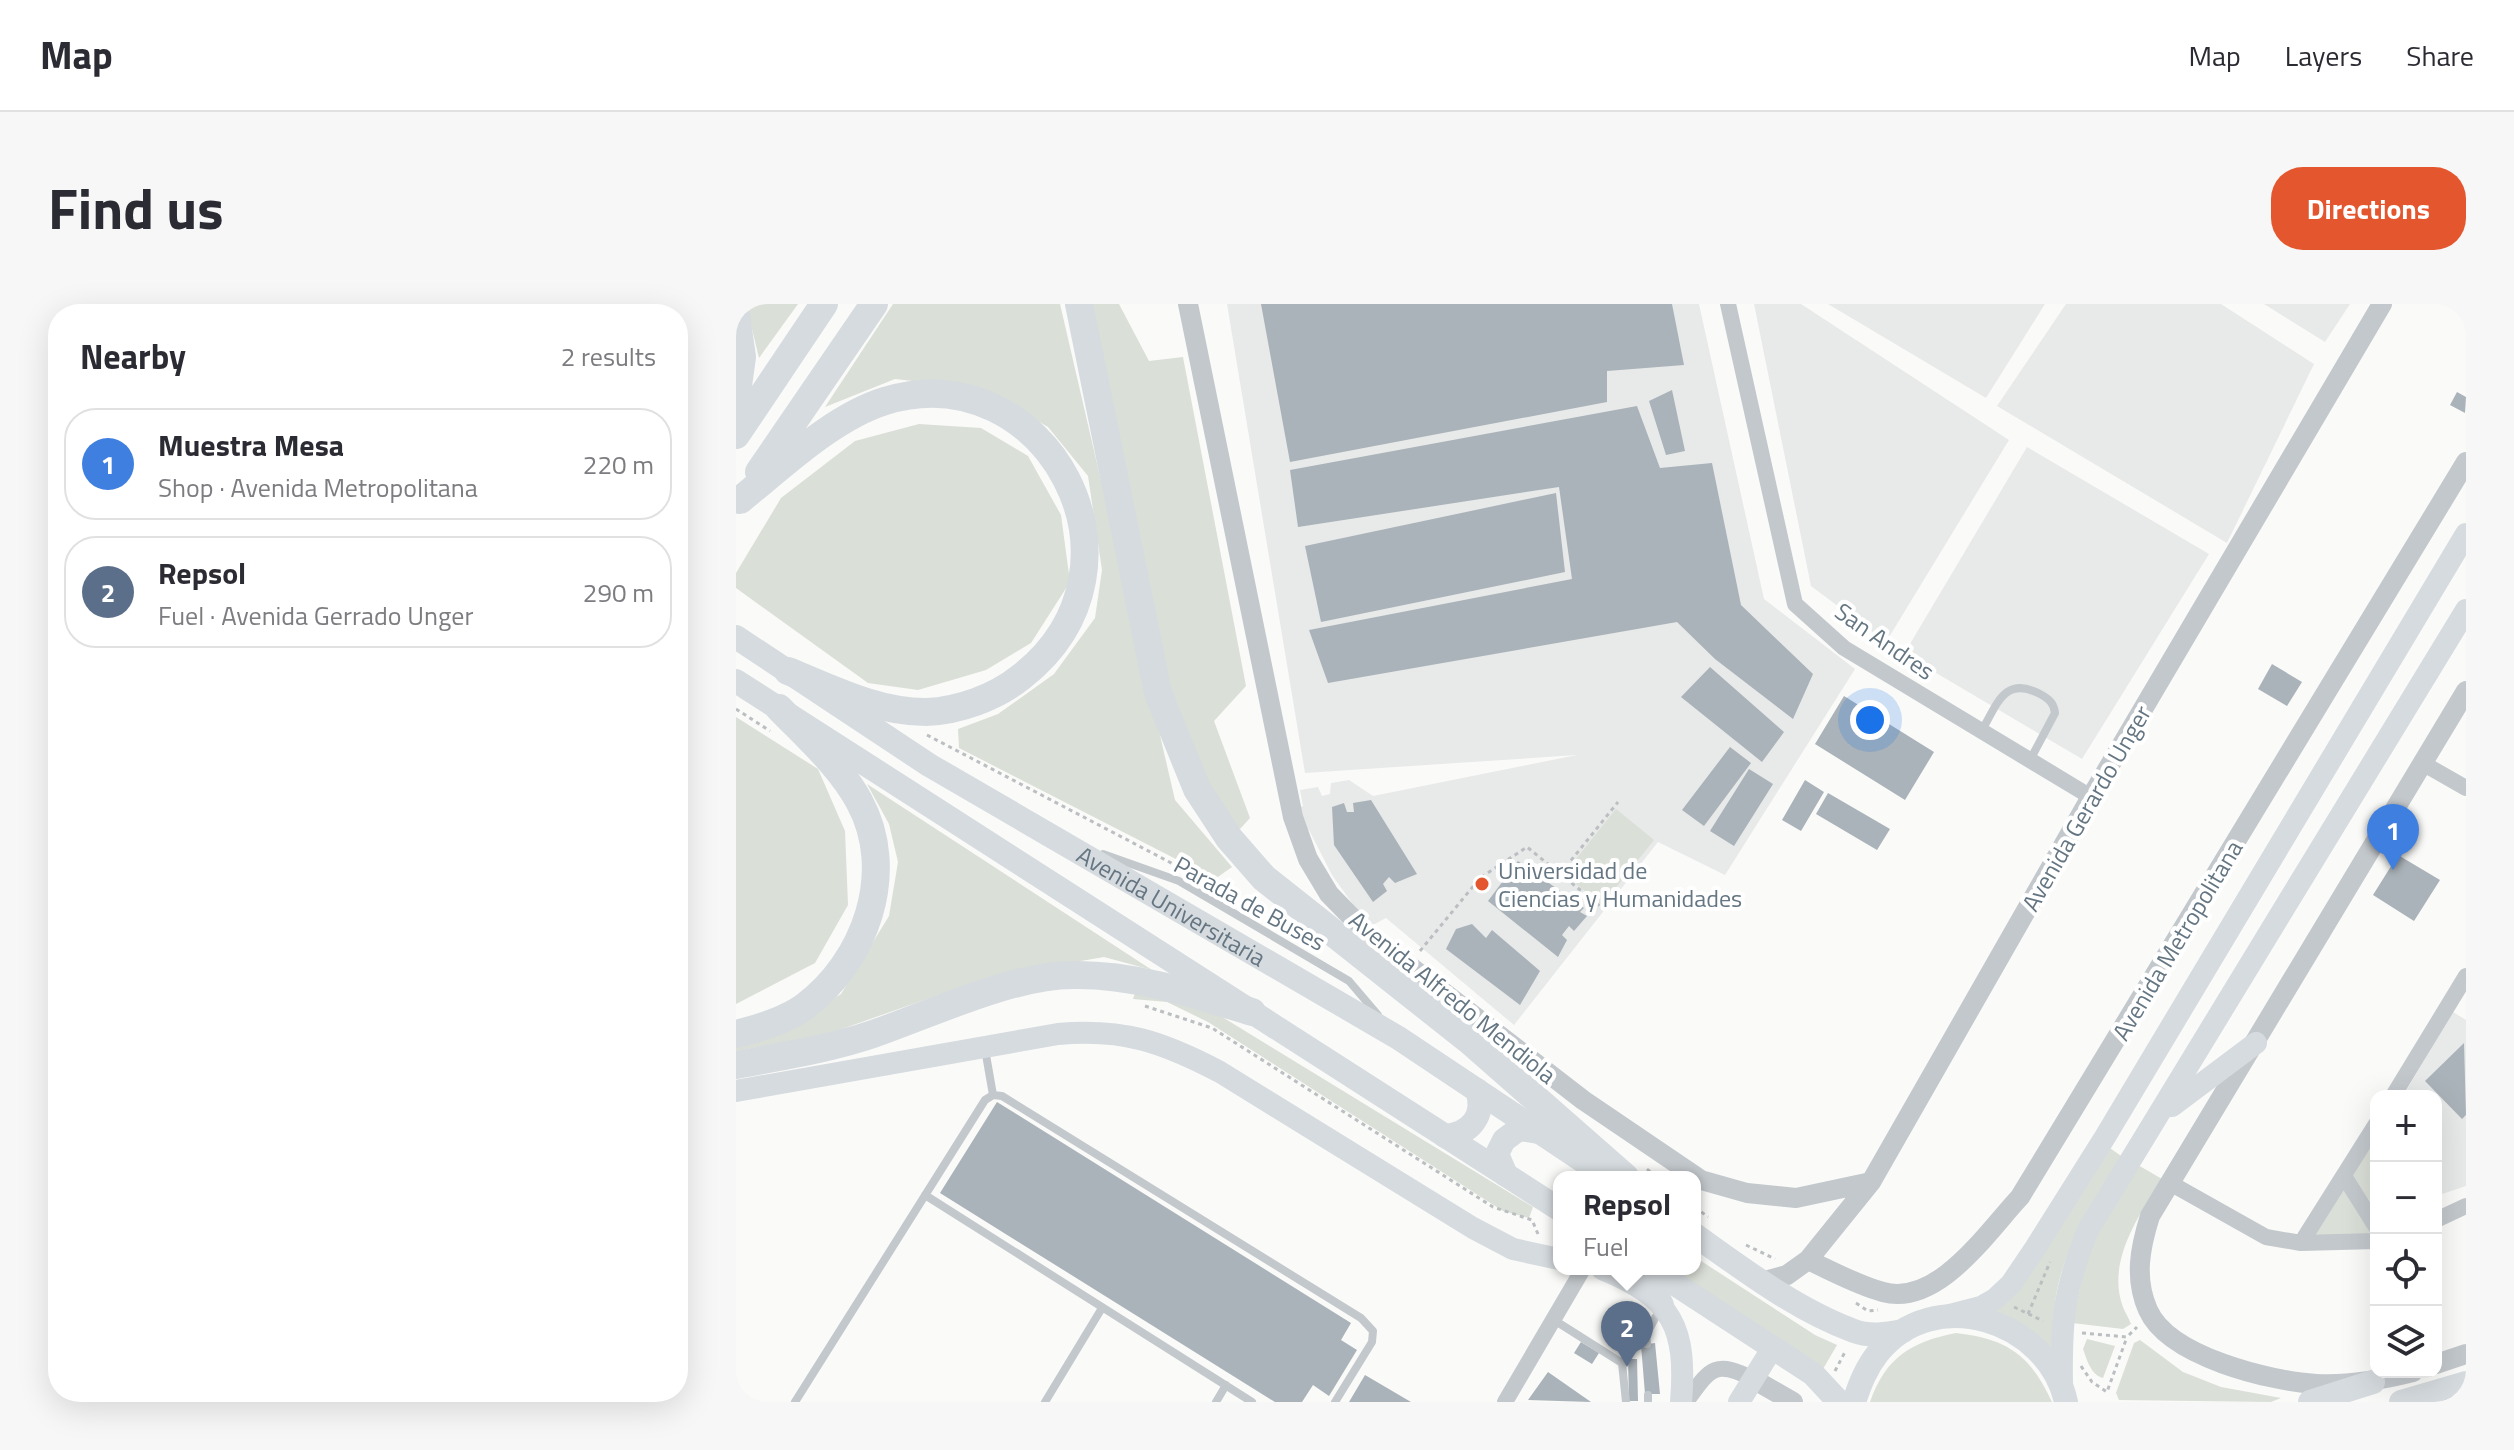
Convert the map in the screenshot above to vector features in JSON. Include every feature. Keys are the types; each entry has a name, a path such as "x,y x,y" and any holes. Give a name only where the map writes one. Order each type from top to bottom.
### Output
{"highway":[{"path":"736,435 824,304"},
{"path":"738,504 874,304"},
{"path":"1079,304 1158,693 1197,789 1229,838 1264,878 1501,1068 1618,1171"},
{"path":"736,315 742,357 736,400"},
{"path":"738,504 803,449 858,413 884,401 918,395 954,397 985,406 1016,422 1056,461 1078,503 1085,539 1085,574 1076,607 1039,663 1010,685 981,700 926,712 872,705 788,671"},
{"path":"736,1034 763,1027 801,1009 831,984 854,953 874,892 871,833 860,802 844,779 779,708"},
{"path":"1410,968 1501,1068"},
{"path":"736,1065 827,1047 1005,989 1070,974 1170,987 1252,1012"}],"main road":[{"name":"Avenida Metropolitana","path":"1938,1317 1981,1307 1995,1299 2011,1284 2034,1250 2466,534"},
{"path":"2068,1397 2060,1329 2072,1268 2088,1230 2162,1114 2466,610"},
{"name":"Avenida Universitaria","path":"736,637 929,765 1397,1037 1598,1171"},
{"name":"Avenida Universitaria","path":"736,681 1553,1205"},
{"path":"736,1091 1058,1034 1097,1030 1132,1034 1220,1072 1473,1228 1513,1249 1553,1258"},
{"path":"2162,1114 2256,1043"},
{"path":"1445,1136 1464,1132 1476,1119 1480,1104 1477,1090"},
{"path":"1506,1175 1497,1154 1504,1140 1519,1129 1540,1132"},
{"path":"1701,1239 1761,1282 1856,1332 1882,1335 1903,1331 1938,1317 1969,1316 1999,1323 2026,1338 2047,1360 2068,1397"},
{"path":"1613,1275 1646,1292 1662,1305"},
{"path":"1647,1275 1682,1345 1684,1402"},
{"path":"1661,1275 1773,1347 1833,1394"},
{"path":"1854,1402 1863,1375 1880,1350 1903,1331"},
{"path":"1739,1402 1773,1347"},
{"path":"2310,1402 2373,1382"},
{"path":"2401,1402 2466,1383"}],"street":[{"name":"Avenida Alfredo Mendiola","path":"1188,304 1293,817 1308,859 1329,894 1368,934 1583,1100 1688,1171"},
{"name":"San Andres","path":"1728,304 1795,604 1844,648 2091,797"},
{"name":"Avenida Gerardo Unger","path":"1761,1282 1787,1275 1802,1264 1871,1182 2091,797 2382,304"},
{"name":"Avenida Metropolitana","path":"1802,1264 1885,1293 1914,1292 1941,1281 2020,1197 2466,462"},
{"path":"2389,1378 2373,1382 2316,1384 2229,1365 2170,1336 2143,1320 2140,1247 2150,1216 2466,691"},
{"path":"2424,764 2466,788"},
{"path":"2397,1090 2466,976"},
{"path":"2301,1243 2370,1134"},
{"path":"2344,1176 2370,1217"},
{"name":"Avenida Alfredo Mendiola","path":"1701,1180 1747,1193 1796,1198 1871,1182"},
{"path":"2170,1183 2266,1237 2301,1243 2370,1241"},
{"path":"2442,1217 2466,1206"},
{"path":"1505,1402 1579,1275"},
{"path":"2442,1362 2466,1354"},
{"path":"1684,1402 1704,1376 1716,1368 1729,1366 1793,1402"}],"lane":[{"path":"1981,732 2001,699 2016,686 2025,686 2048,699 2055,713 2030,761"},
{"path":"985,1049 993,1095"},
{"path":"799,1401 985,1100 993,1095 1002,1096 1361,1318 1373,1331 1372,1342 1335,1402"},
{"path":"925,1195 1252,1402"},
{"path":"1622,1363 1646,1340 1662,1305"},
{"path":"1045,1402 1102,1308"},
{"path":"1553,1320 1622,1363"},
{"path":"1622,1363 1626,1402"},
{"path":"1216,1402 1226,1385"},
{"path":"2446,1402 2466,1397"}],"path":[{"path":"1561,873 1618,802"},
{"path":"1410,968 1480,878 1523,849 1534,850 1600,906"},
{"path":"1701,1212 1719,1226"},
{"path":"1741,1242 1802,1264"},
{"path":"2003,1302 2053,1326"},
{"path":"2079,1363 2092,1382 2107,1392 2127,1337 2143,1320"},
{"path":"1833,1394 1856,1332"},
{"path":"2076,1340 2076,1332 2127,1337"}],"shaded area":[{"path":"746,304 798,304 759,358"},
{"path":"893,304 1060,304 1175,800 1232,867 1215,879 959,748 958,729 998,714 1054,674 1095,618 1102,570 1088,476 1048,427 983,389 895,379 825,407"},
{"path":"1089,304 1119,304 1149,361 1183,357 1246,686 1214,721 1250,818 1240,829 1219,807 1174,704"},
{"path":"1227,304 1699,304 1764,599 1855,669 1725,875 1658,842 1514,1025 1386,918 1369,927 1332,875 1309,830 1301,832 1294,809 1303,806 1300,790 1318,787 1322,796 1330,794 1331,783 1349,780 1373,796 1577,755 1305,773"},
{"path":"1754,304 1801,304 2009,440 1886,642 1811,586"},
{"path":"1828,304 2045,304 1986,398"},
{"path":"2066,304 2221,304 2314,364 2227,543 1997,406"},
{"path":"2264,304 2350,304 2325,342"},
{"path":"919,424 981,428 1028,456 1061,515 1070,582 1031,643 986,670 918,690 868,683 736,588 736,573 781,498 855,441"},
{"path":"2027,447 2209,554 2082,759 1904,654"},
{"path":"736,717 818,769 845,831 848,905 815,963 736,1004"},
{"path":"867,784 1152,970 1104,957 989,977 825,1035 736,1051 736,1040 778,1035 841,994 889,916 898,862 889,824"},
{"path":"1616,809 1654,840 1602,905 1564,874"},
{"path":"1136,990 1219,1015 1533,1207 1529,1218 1503,1211 1208,1022 1167,1002 1133,999"},
{"path":"2453,1012 2466,1020 2466,1186 2442,1194 2442,1090 2407,1090"},
{"path":"2107,1146 2124,1158 2084,1221 2061,1272 2055,1305 2055,1352 2040,1337 1991,1311"},
{"path":"2370,1148 2370,1237 2312,1237"},
{"path":"2138,1165 2162,1179 2135,1223 2122,1256 2119,1290 2131,1324 2123,1329 2072,1323 2091,1240"},
{"path":"1701,1261 1815,1335 1837,1345 1823,1369 1671,1275 1701,1275"},
{"path":"1956,1333 1990,1340 2015,1352 2035,1372 2052,1402 1870,1402 1884,1374 1902,1354 1926,1341"},
{"path":"2087,1339 2115,1346 2103,1378 2095,1374 2088,1362 2083,1349"},
{"path":"2140,1340 2183,1372 2221,1387 2281,1398 2271,1402 2119,1400 2116,1393 2134,1343"}],"building":[{"path":"1261,304 1672,304 1684,365 1607,371 1607,402 1290,462"},
{"path":"1672,390 1685,451 1666,455 1649,401"},
{"path":"2457,392 2466,397 2465,413 2450,405"},
{"path":"1637,406 1660,468 1712,463 1741,605 1813,674 1793,719 1715,659 1677,622 1328,683 1309,630 1572,579 1559,487 1298,527 1290,470"},
{"path":"1556,493 1565,572 1321,622 1305,546"},
{"path":"2272,664 2302,682 2287,706 2258,689"},
{"path":"1710,667 1784,732 1762,762 1681,697"},
{"path":"1844,696 1934,752 1905,800 1815,744"},
{"path":"1730,747 1751,763 1704,826 1682,810"},
{"path":"1749,769 1773,784 1734,846 1710,831"},
{"path":"1805,780 1824,792 1801,831 1782,820"},
{"path":"1828,793 1890,829 1877,850 1816,814"},
{"path":"1371,800 1417,874 1395,883 1389,877 1383,884 1387,891 1373,902 1334,845 1332,807 1344,803 1347,812 1354,812 1353,803"},
{"path":"2398,855 2440,880 2414,921 2373,895"},
{"path":"1518,861 1584,908 1580,912 1587,916 1574,931 1569,926 1562,935 1567,940 1558,957 1488,901"},
{"path":"1472,924 1486,938 1492,930 1540,971 1520,1005 1446,949 1456,929"},
{"path":"2464,1043 2466,1115 2462,1119 2442,1098 2442,1090 2434,1090 2425,1081"},
{"path":"997,1102 1351,1323 1341,1340 1357,1350 1329,1396 1313,1385 1302,1402 1275,1402 940,1193"},
{"path":"1581,1342 1599,1353 1592,1364 1574,1353"},
{"path":"1655,1343 1660,1394 1645,1394 1641,1345"},
{"path":"1628,1359 1637,1359 1638,1401 1629,1401"},
{"path":"1548,1372 1591,1402 1528,1400"},
{"path":"1365,1375 1411,1402 1349,1402"}],"place":[{"name":"Muestra Mesa","path":"2393,870"},
{"name":"Universidad de Ciencias y Humanidades","path":"1482,884"},
{"name":"Repsol","path":"1627,1367"}]}
